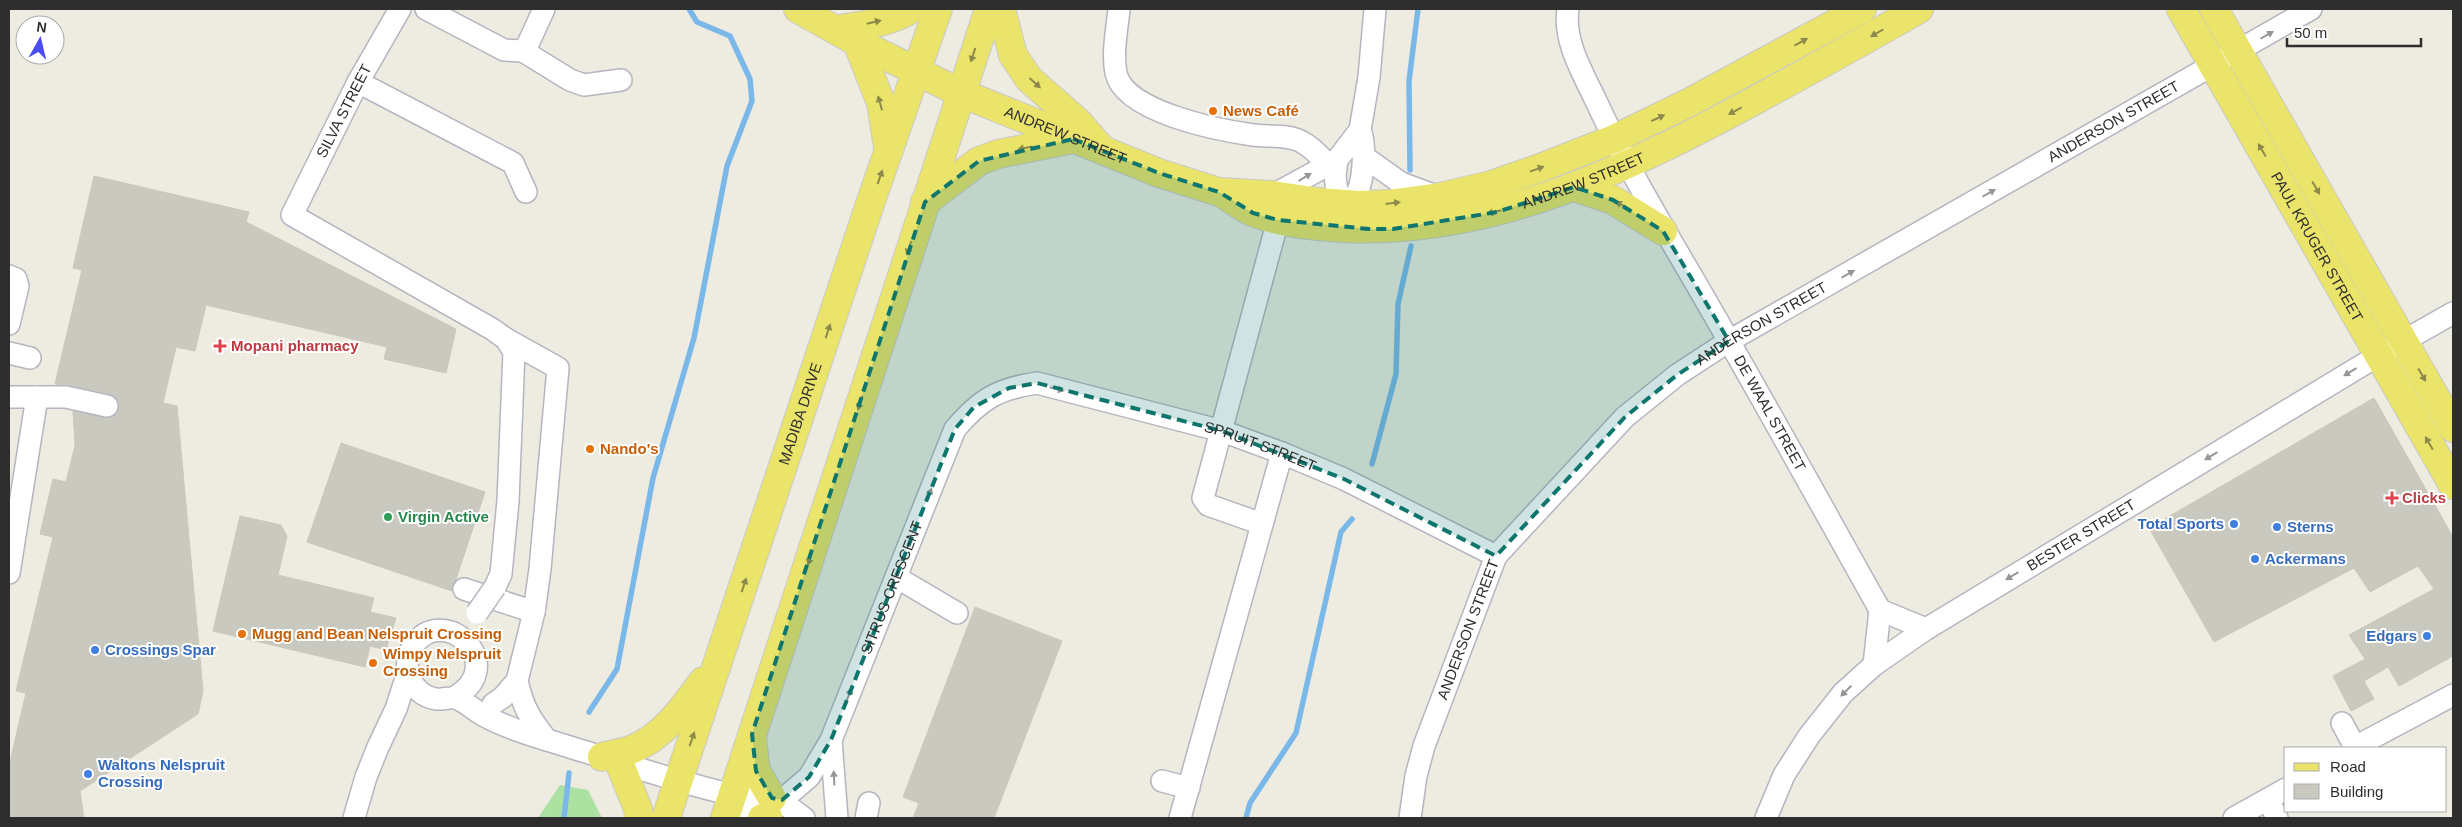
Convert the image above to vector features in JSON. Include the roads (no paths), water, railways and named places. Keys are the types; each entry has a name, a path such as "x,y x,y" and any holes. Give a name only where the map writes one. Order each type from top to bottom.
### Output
{"main road":[{"name":"ANDREW STREET","path":"798,9 846,36 961,93 1159,173 1276,208 1314,226 1393,230 1497,212 1574,187 1628,165 1712,123 1919,9"},
{"path":"888,151 880,103 846,36 880,20 904,14 911,9"},
{"name":"MADIBA DRIVE","path":"666,818 888,151 938,9"},
{"path":"728,807 924,202 989,9"},
{"path":"1001,9 1013,55 1029,79 1077,121 1102,150"},
{"name":"PAUL KRUGER STREET","path":"2181,9 2453,486"},
{"name":"PAUL KRUGER STREET","path":"2214,9 2453,428"},
{"name":"ANDREW STREET","path":"1276,208 1388,204 1440,197 1499,182 1614,139 1690,102 1859,10"},
{"path":"924,202 979,161 998,154 1073,139"},
{"path":"1574,187 1613,200 1663,231"},
{"path":"639,818 638,809 610,759 661,732 684,707 720,659"},
{"path":"752,734 752,754 756,771 771,810"}],"street":[{"name":"SILVA STREET","path":"400,9 358,82 292,215 506,339"},
{"path":"426,9 504,50 523,51 570,80 584,85 621,80"},
{"path":"523,51 544,9"},
{"path":"1119,9 1114,57 1116,75 1124,91 1138,102 1172,116 1229,131 1301,141 1332,162 1337,191 1345,205 1369,229"},
{"path":"1314,226 1345,205 1356,195 1360,184 1364,143 1360,130 1375,9"},
{"name":"DE WAAL STREET","path":"1568,9 1568,26 1573,53 1614,139 1663,231 1729,341 1880,610"},
{"name":"ANDERSON STREET","path":"1410,818 1416,776 1424,746 1496,556 1625,418 1677,375 1729,341 2312,9"},
{"path":"358,82 513,163 526,192"},
{"path":"1262,524 1204,502 1206,484 1222,431 1276,208 1332,162 1360,130"},
{"path":"1363,156 1401,183 1440,197"},
{"path":"9,276 16,279 18,286 9,324"},
{"name":"BESTER STREET","path":"1766,818 1784,775 1809,736 1843,693 1874,665 1926,629 2379,355 2453,313"},
{"path":"463,639 501,574 508,501 515,366 514,352 506,339"},
{"path":"506,339 558,368 540,569 534,612 517,681 522,703 530,719 547,740"},
{"path":"9,352 30,358"},
{"name":"SPRUIT STREET","path":"1009,388 1037,384 1222,431 1282,452 1344,479 1496,556"},
{"name":"SITRUS CRESCENT","path":"836,817 831,740 955,430 974,407 1009,388"},
{"path":"9,397 66,397 107,406"},
{"path":"9,573 37,397"},
{"path":"1180,818 1282,452"},
{"path":"896,577 957,613"},
{"path":"464,589 534,612"},
{"path":"1874,665 1880,610 1926,629"},
{"path":"354,818 378,748 396,709 408,672 410,653 422,637 439,631 463,639 474,652 476,672 484,691 513,728"},
{"path":"408,672 414,686 426,696 436,699 455,697 469,687 476,672"},
{"path":"493,704 503,697 517,681"},
{"path":"2356,747 2453,695"},
{"path":"396,709 426,696"},
{"path":"455,697 484,716 513,728 678,780 728,807 771,810 804,818"},
{"path":"2342,723 2354,747"},
{"path":"771,810 809,777 831,740"},
{"path":"1162,781 1189,788"},
{"path":"2234,818 2277,794 2277,818"}],"waterway":[{"path":"589,712 617,669 653,478 694,338 727,166 752,101 750,79 730,36 697,22 689,9"},
{"path":"1410,170 1409,81 1418,9"},
{"path":"1372,464 1396,374 1398,304 1411,246"},
{"path":"1246,818 1250,803 1296,733 1341,532 1352,519"},
{"path":"564,818 569,773"}],"place":[{"name":"News Café","path":"1213,111"},
{"name":"Mopani pharmacy","path":"220,346"},
{"name":"Nando's","path":"590,449"},
{"name":"Clicks","path":"2392,498"},
{"name":"Virgin Active","path":"388,517"},
{"name":"Total Sports","path":"2234,524"},
{"name":"Sterns","path":"2277,527"},
{"name":"Ackermans","path":"2255,559"},
{"name":"Mugg and Bean Nelspruit Crossing","path":"242,634"},
{"name":"Edgars","path":"2427,636"},
{"name":"Crossings Spar","path":"95,650"},
{"name":"Wimpy Nelspruit Crossing","path":"373,663"},
{"name":"Waltons Nelspruit Crossing","path":"88,774"}]}
